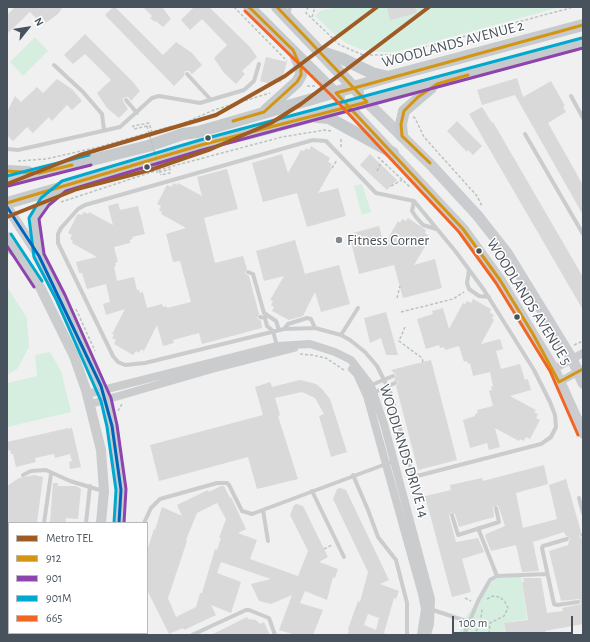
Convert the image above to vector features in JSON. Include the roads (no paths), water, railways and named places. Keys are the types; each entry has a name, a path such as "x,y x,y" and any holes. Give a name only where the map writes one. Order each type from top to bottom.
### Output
{"main road":[{"name":"WOODLANDS AVENUE 5","path":"249,7 336,93 463,229 500,280 554,369 583,433"},
{"name":"WOODLANDS AVENUE 5","path":"277,7 289,12 321,52 354,88 477,215 507,253 580,370 583,383"},
{"name":"WOODLANDS AVENUE 2","path":"7,181 148,146 388,77 583,25"},
{"path":"7,203 102,176 201,145 437,84 583,43"},
{"path":"264,112 297,82 301,75 301,68 293,50"},
{"path":"321,52 372,73 388,77"},
{"path":"402,136 401,124 404,111 437,84"},
{"path":"314,116 329,118 393,153"},
{"path":"10,166 38,173"},
{"path":"39,256 34,218 45,202 64,186"},
{"path":"7,245 19,254"}],"street":[{"path":"7,207 39,256 60,297 103,390 112,426 121,490 119,522"},
{"path":"7,237 40,287 58,321 74,356 91,404 101,450 104,491 101,522"},
{"name":"WOODLANDS DRIVE 14","path":"87,394 278,349 308,348 333,355 345,362 357,374 369,391 391,462 428,609 427,635"},
{"name":"WOODLANDS DRIVE 14","path":"91,404 232,364 278,349"},
{"path":"554,369 583,353"},
{"path":"560,382 580,370"},
{"name":"WOODLANDS DRIVE 14","path":"421,635 428,609"}],"lane":[{"path":"7,149 18,150 29,148 120,127 152,98 159,96 193,103 211,100 244,90 254,81 259,64"},
{"path":"54,65 83,92 102,114 104,130"},
{"path":"187,74 211,100"},
{"path":"571,96 583,118"},
{"path":"126,100 137,113"},
{"path":"525,134 583,234"},
{"path":"313,140 326,141 376,193 414,201 469,270 489,298 534,370 555,415 556,427 551,437 541,444 417,476 411,470 388,386 377,366 365,352 341,334 315,328 284,329 273,331 145,363 125,365 118,362 113,356 58,244 58,234 78,210 85,205 290,145 313,140"},
{"path":"414,201 412,212 423,225 436,229"},
{"path":"469,270 467,283 469,289 479,296 489,298"},
{"path":"248,272 253,274 264,313 276,321 279,330"},
{"path":"341,334 358,308"},
{"path":"260,317 265,318 267,326 273,331 278,349"},
{"path":"284,329 288,324 307,318 311,319 315,328"},
{"path":"369,391 384,379 393,376"},
{"path":"369,391 395,383"},
{"path":"144,522 151,508 160,500 222,482 230,486 242,511 252,514 391,462"},
{"path":"23,475 31,471 46,470 51,474 104,491"},
{"path":"44,522 51,474"},
{"path":"353,475 378,537 396,560 407,603 407,635"},
{"path":"86,522 90,486"},
{"path":"312,492 344,557"},
{"path":"579,498 583,513"},
{"path":"452,515 458,535 499,522 496,508"},
{"path":"263,510 268,541"},
{"path":"478,528 497,576"},
{"path":"566,539 542,546 547,574 554,604 557,605 578,602"},
{"path":"464,635 487,585 497,576 547,574"},
{"path":"428,609 469,622"},
{"path":"192,635 246,610 249,610 269,618 271,621 270,625 275,635"}],"metro line":[{"name":"TEL","path":"7,184 80,155 216,115 285,76 377,7"},
{"name":"TEL","path":"7,217 77,189 150,170 211,149 271,123 301,104 429,7"}],"place":[{"name":"Fitness Corner","path":"339,240"}]}
